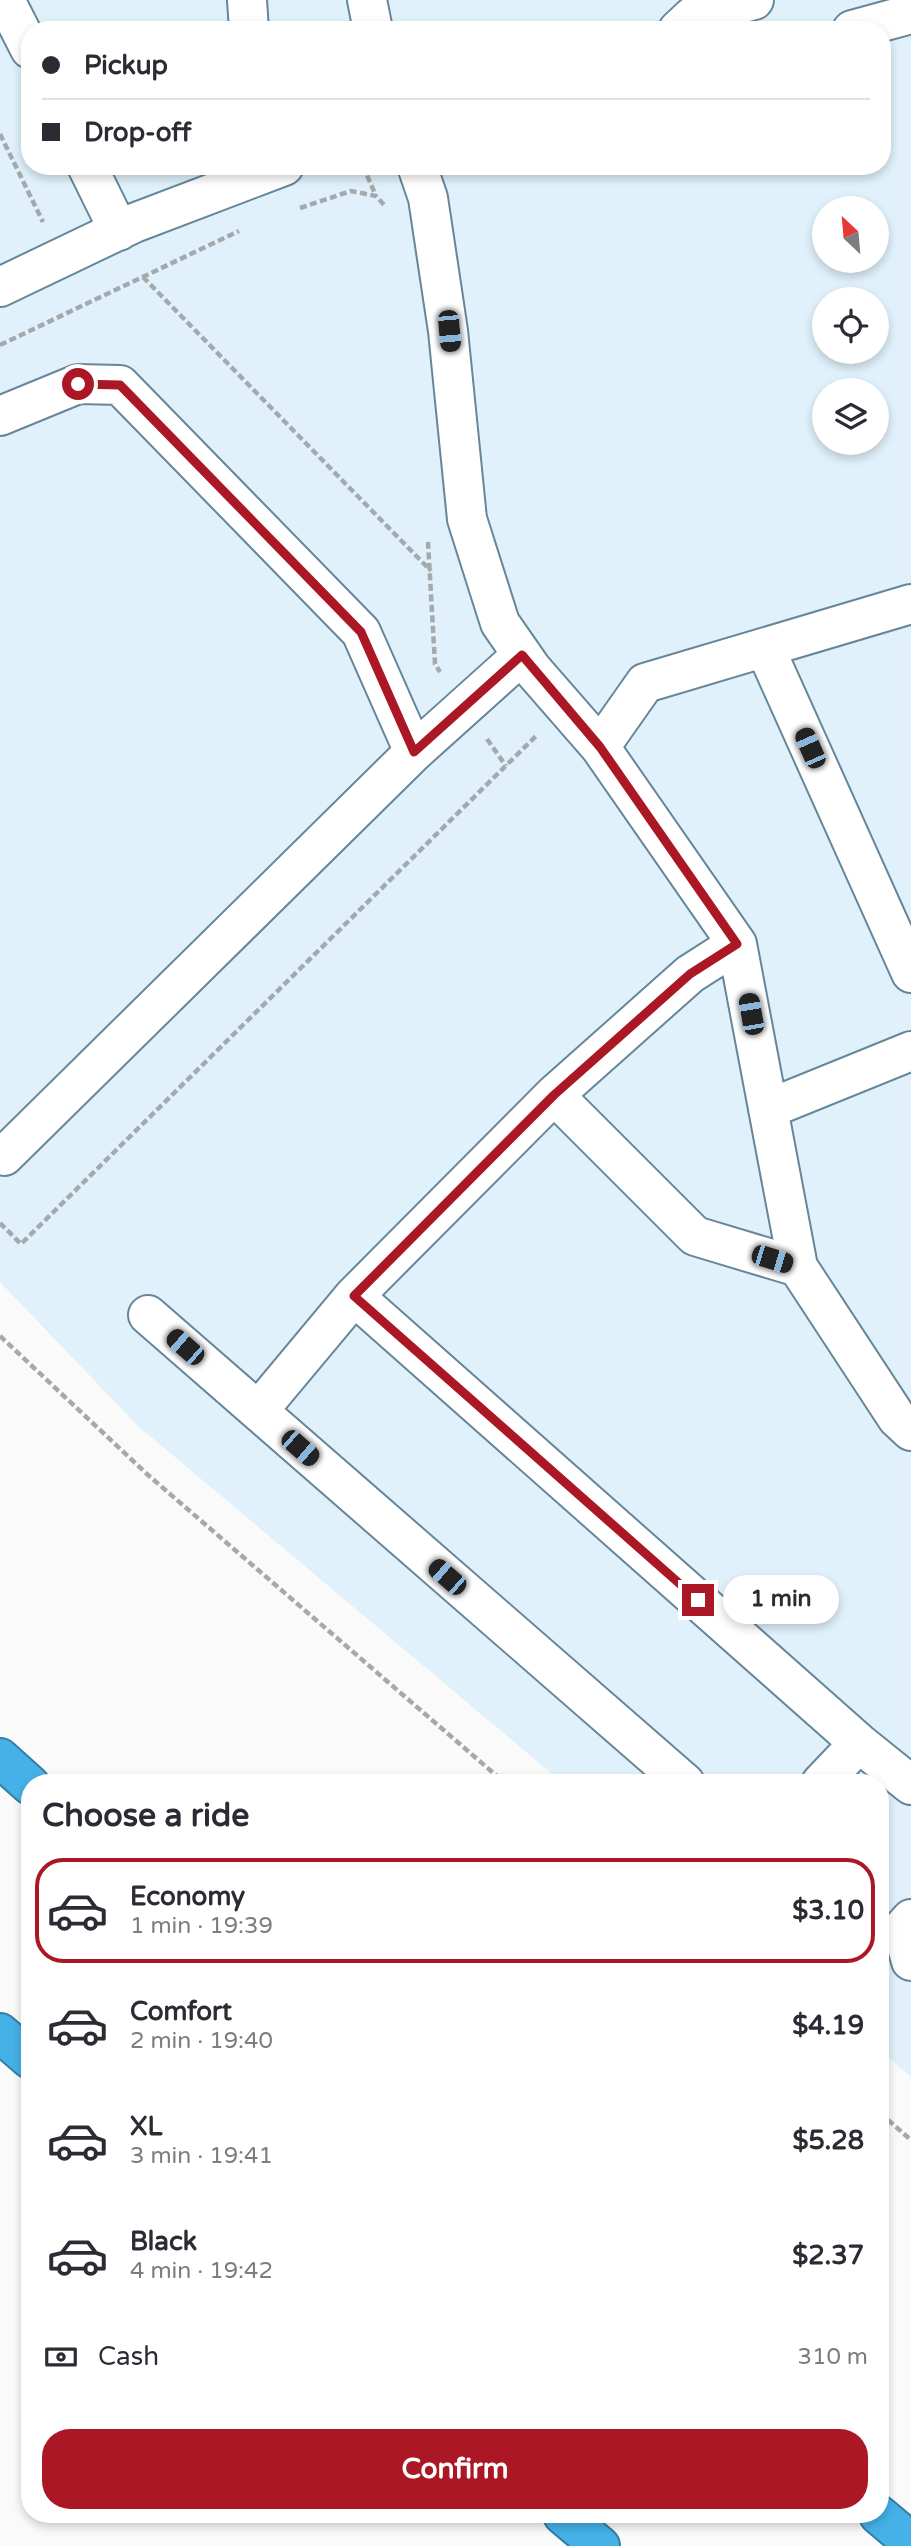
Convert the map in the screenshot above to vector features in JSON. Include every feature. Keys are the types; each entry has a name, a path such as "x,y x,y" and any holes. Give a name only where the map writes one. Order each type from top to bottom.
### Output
{"highway":[{"path":"0,1758 21,1777"},
{"path":"0,2033 21,2051"},
{"path":"573,2523 600,2546"},
{"path":"889,2523 911,2542"}],"street":[{"path":"5,0 21,31"},
{"path":"247,0 248,21"},
{"path":"367,0 371,21"},
{"path":"688,21 693,16 754,0"},
{"path":"885,21 911,14"},
{"path":"91,175 119,231"},
{"path":"420,175 428,198 449,331 467,519 500,624 522,655 600,747 737,944 798,1267 897,1418 911,1431"},
{"path":"0,287 119,231 219,178"},
{"path":"0,416 78,384 120,385 361,632 414,752"},
{"path":"600,747 645,683 911,604"},
{"path":"765,648 911,973"},
{"path":"0,1152 4,1156 414,752 522,655"},
{"path":"258,1411 354,1296 554,1095 690,974 737,944"},
{"path":"768,1109 911,1051"},
{"path":"554,1095 695,1236 798,1267"},
{"path":"354,1296 859,1743 911,1785"},
{"path":"148,1315 675,1774"},
{"path":"830,1774 859,1743"},
{"path":"911,1919 902,1928 911,1961"}],"path":[{"path":"367,175 376,196 392,215"},
{"path":"290,211 351,191 376,196"},
{"path":"0,345 241,230"},
{"path":"143,277 430,571"},
{"path":"427,531 435,664 506,766"},
{"path":"0,1223 21,1244 538,734"},
{"path":"0,1336 148,1475 495,1774"},
{"path":"889,2121 911,2140"}],"shaded area":[{"path":"0,0 911,0 911,2077 889,2058 889,1774 552,1774 138,1426 0,1282"}],"route":[{"path":"78,384 120,385 361,632 414,752 522,655 600,747 737,944 690,974 554,1095 354,1296 698,1600"}]}
